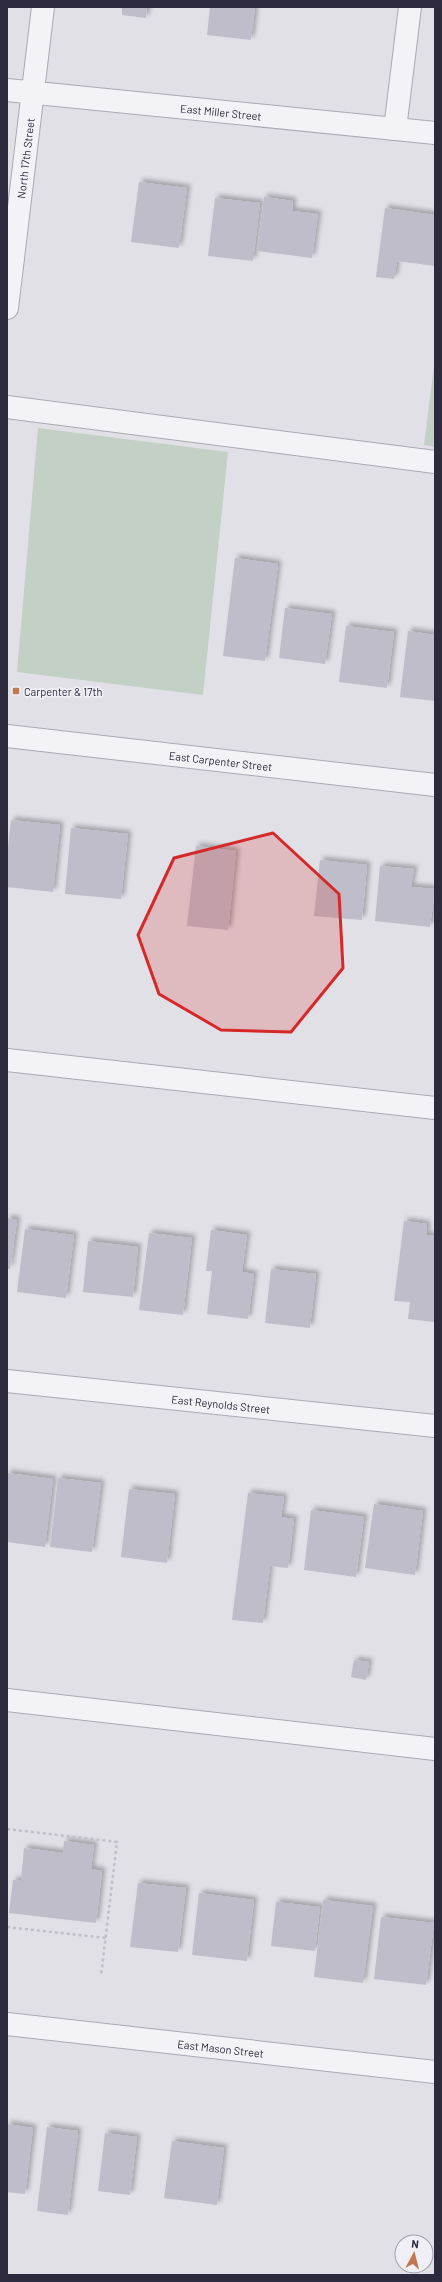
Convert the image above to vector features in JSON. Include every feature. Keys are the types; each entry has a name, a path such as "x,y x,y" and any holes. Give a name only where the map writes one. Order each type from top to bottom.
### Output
{"street":[{"name":"North 17th Street","path":"7,308 34,93 43,7"},
{"path":"395,129 410,7"},
{"name":"East Miller Street","path":"7,90 435,133"},
{"path":"7,407 435,462"},
{"name":"East Carpenter Street","path":"7,736 435,785"},
{"path":"7,1060 435,1108"},
{"name":"East Reynolds Street","path":"7,1380 435,1426"},
{"path":"7,1700 435,1749"},
{"name":"East Mason Street","path":"7,2024 435,2072"}],"path":[{"path":"7,1829 116,1842 101,1976"},
{"path":"7,1927 106,1938"}],"highlighted area":[{"path":"273,833 339,894 343,968 291,1032 221,1030 159,994 138,935 174,858"}],"shaded area":[{"path":"435,358 435,447 424,445"},
{"path":"38,428 228,452 203,695 17,672"}],"building":[{"path":"122,7 147,7 146,18 122,15"},
{"path":"210,7 255,7 251,40 207,35"},
{"path":"139,182 187,188 179,248 131,242"},
{"path":"264,197 293,201 292,211 318,214 312,258 257,251"},
{"path":"215,198 260,203 253,261 208,256"},
{"path":"385,208 435,215 435,266 397,261 394,279 376,277"},
{"path":"235,558 278,564 265,661 223,656"},
{"path":"285,608 332,614 325,664 279,658"},
{"path":"346,626 394,632 387,688 339,682"},
{"path":"408,631 435,635 435,701 400,697"},
{"path":"11,820 60,825 53,892 7,887 7,856"},
{"path":"71,828 128,834 121,899 65,894"},
{"path":"196,846 236,851 228,930 187,926"},
{"path":"320,860 367,865 362,920 314,916"},
{"path":"380,866 414,869 411,887 435,889 430,927 375,921"},
{"path":"7,1218 17,1220 10,1269 7,1269"},
{"path":"404,1221 427,1224 426,1235 435,1236 434,1322 408,1319 410,1302 394,1301"},
{"path":"25,1229 74,1235 66,1298 17,1292"},
{"path":"211,1230 247,1235 242,1272 254,1274 248,1319 207,1314 212,1271 206,1271"},
{"path":"149,1233 192,1238 183,1315 139,1310"},
{"path":"88,1241 138,1247 133,1297 83,1292"},
{"path":"271,1269 316,1274 310,1328 265,1323"},
{"path":"7,1473 53,1479 45,1547 7,1542"},
{"path":"58,1478 101,1483 92,1552 50,1547"},
{"path":"129,1489 175,1494 167,1563 121,1557"},
{"path":"248,1493 284,1497 281,1517 294,1519 288,1568 270,1566 263,1623 232,1620"},
{"path":"374,1504 423,1511 415,1575 365,1568"},
{"path":"311,1510 364,1517 356,1577 304,1570"},
{"path":"354,1660 369,1662 366,1680 351,1677"},
{"path":"64,1841 94,1845 91,1869 102,1871 96,1923 9,1913 13,1880 21,1881 24,1848 63,1853"},
{"path":"138,1883 186,1888 178,1952 130,1947"},
{"path":"199,1893 254,1900 247,1961 192,1955"},
{"path":"323,1900 373,1906 363,1983 314,1977"},
{"path":"276,1902 320,1907 315,1951 271,1946"},
{"path":"381,1917 434,1923 426,1985 374,1979"},
{"path":"7,2124 33,2128 25,2194 7,2192"},
{"path":"47,2127 78,2131 68,2215 37,2211"},
{"path":"105,2133 137,2137 130,2195 98,2191"},
{"path":"172,2141 224,2148 217,2205 164,2198"}],"place":[{"name":"Carpenter & 17th","path":"16,691"}]}
